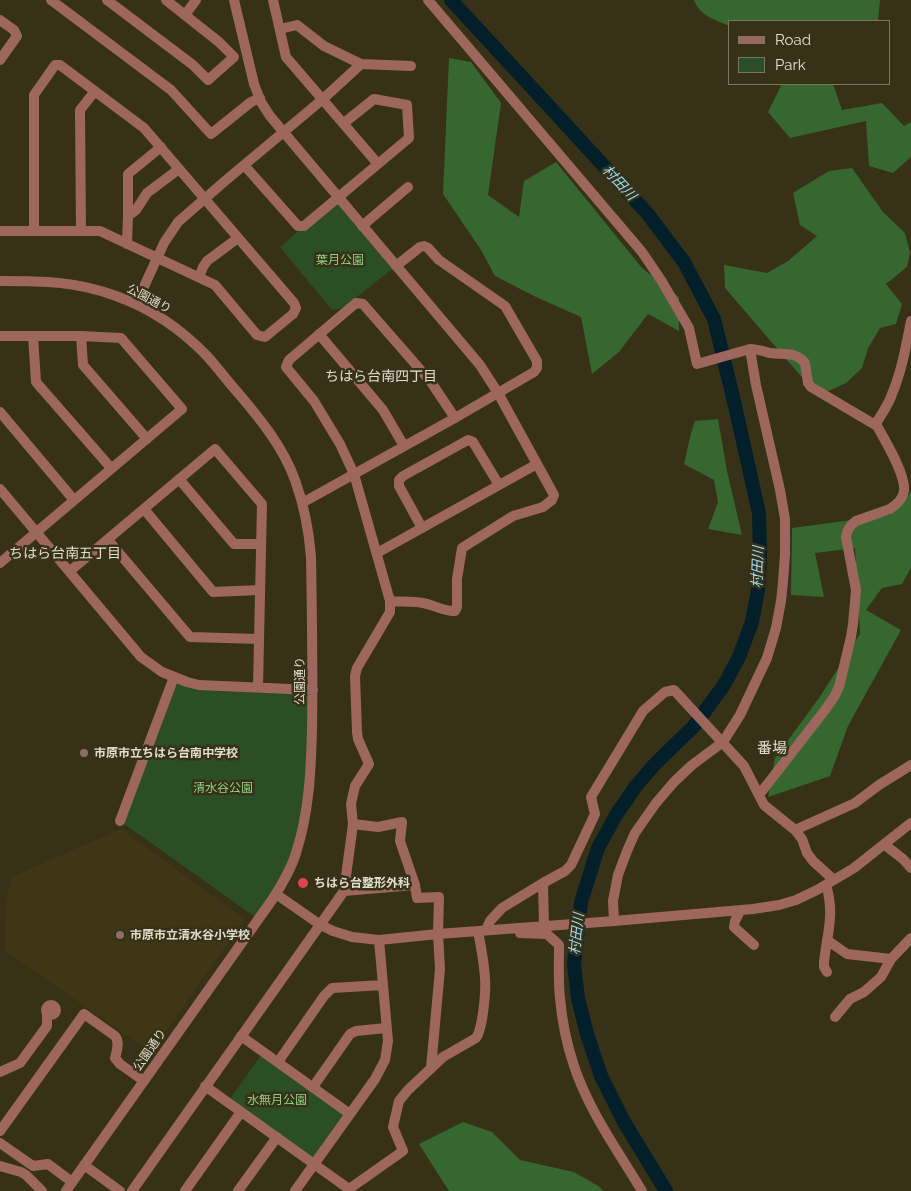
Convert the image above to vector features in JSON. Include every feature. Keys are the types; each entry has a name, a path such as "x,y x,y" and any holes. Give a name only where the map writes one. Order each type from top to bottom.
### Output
{"street":[{"path":"51,0 171,90 211,134 251,102 260,98"},
{"path":"107,0 193,65 208,80 234,57 219,42 166,0"},
{"path":"185,15 196,0"},
{"path":"234,0 250,68 260,98 270,116 480,365 498,393 554,495 552,500 543,507 513,516 462,548 457,579 457,607 455,611 449,612 433,605 421,603 390,601"},
{"path":"273,0 286,57 378,164"},
{"path":"428,0 642,252 662,280 689,328 698,364 750,349 796,356 805,362 808,383 811,387 876,426 887,442 896,461 904,485 904,493 900,500 890,509 856,521 847,532 846,537 856,590 851,637 839,687 825,710 759,795"},
{"path":"0,20 14,30 17,36 0,60"},
{"path":"280,28 297,25 324,46 361,64 411,66"},
{"path":"0,231 34,231 81,231 100,231 215,285 257,335 265,337 293,314 296,308 294,303 144,128 60,64 56,65 34,94 34,231"},
{"path":"136,304 164,243 178,222 323,99 361,64"},
{"path":"81,231 80,110 95,91"},
{"path":"244,165 298,226 304,226 409,138 407,105 374,98 344,123"},
{"path":"127,244 128,174 161,147"},
{"path":"128,216 136,210 148,192 179,169"},
{"path":"362,226 408,187"},
{"path":"199,277 207,261 238,238"},
{"path":"302,503 455,418 534,372 537,368 537,362 505,306 439,260 428,248 420,247 396,266"},
{"name":"公園通り","path":"0,281 43,281 77,285 118,296 160,318 191,340 208,357 276,442 294,478 310,538 313,690 311,770 303,830 296,855 276,894 69,1187"},
{"path":"132,1191 344,891 353,824 351,804 355,786 368,764 358,739 355,676 357,668 390,612 390,601 354,474 340,444 314,401 286,367 289,360 319,334 356,304 363,304 431,382 455,418"},
{"path":"876,426 892,396 906,352 911,321"},
{"path":"319,334 383,410 404,446"},
{"path":"0,336 121,338 182,409 0,563"},
{"path":"33,336 36,382 111,468"},
{"path":"81,336 82,365 147,439"},
{"path":"614,921 613,901 618,875 635,833 656,803 674,782 692,765 723,742 740,715 767,658 776,628 783,582 785,519 750,349"},
{"path":"0,412 74,500"},
{"path":"422,528 399,486 399,480 403,476 468,440 474,442 499,485"},
{"path":"70,572 215,449 262,504 258,687"},
{"path":"377,553 537,464"},
{"path":"179,480 234,544 261,544"},
{"path":"0,489 141,657 156,668 174,677 198,685 313,690"},
{"path":"144,509 214,592 260,590"},
{"path":"108,540 190,637 259,639"},
{"path":"120,821 174,677"},
{"path":"205,1086 349,1190 403,1151 393,1127 400,1101 408,1090 443,1057 476,1038 479,1033 483,1015 485,978 482,931 502,908 543,882 565,871 571,865 595,814 591,796 643,711 665,692 674,690 744,766 764,805 795,830 802,839 807,853 830,883 831,917 824,962 827,972"},
{"path":"795,830 854,803 911,765"},
{"path":"353,824 378,827 402,822 400,841 415,885 417,898 439,897 438,934 440,970 431,1068"},
{"path":"276,894 319,924 333,931 352,937 379,940 740,911 766,908 801,898 854,868 911,823"},
{"path":"885,844 903,858 911,868"},
{"path":"543,882 544,926"},
{"path":"344,891 415,885"},
{"path":"740,911 734,927 754,945"},
{"path":"515,928 519,933 547,934 559,944 560,998 574,1066 596,1114 642,1191"},
{"path":"835,1017 850,999 864,992 881,977 891,959 911,938"},
{"path":"294,1191 375,1079 385,1060 388,1041 379,940"},
{"path":"828,940 847,954 891,959"},
{"path":"278,1062 324,996 332,988 383,984"},
{"path":"0,1072 20,1063 47,1026 47,1013"},
{"path":"0,1132 84,1014 117,1038 118,1046 115,1058 120,1064 144,1081"},
{"path":"313,1087 350,1034 356,1030 386,1028"},
{"path":"241,1036 350,1114"},
{"path":"185,1191 241,1112"},
{"path":"238,1191 277,1137"},
{"path":"0,1143 33,1166 48,1164 69,1187"},
{"path":"0,1166 21,1172 42,1191"},
{"path":"84,1166 120,1191"}],"shaded area":[{"name":"市原市立清水谷小学校","path":"121,829 245,919 151,1052 5,951 6,898 11,877"}],"green space":[{"path":"694,0 880,0 878,20 728,20 728,25 704,14"},
{"path":"449,58 471,62 501,103 488,195 519,217 524,181 556,162 642,268 679,297 679,331 648,314 619,352 592,374 581,317 495,276 481,250 443,194"},
{"path":"782,85 833,85 842,110 882,103 904,126 911,122 911,157 893,173 869,166 866,121 790,138 768,112"},
{"path":"852,168 883,212 905,233 910,253 907,267 886,284 902,304 896,324 880,328 868,348 862,368 846,383 818,396 725,288 724,265 767,273 788,261 817,236 800,225 793,193 829,171"},
{"name":"葉月公園","path":"338,196 396,266 343,308 332,310 280,247"},
{"path":"718,419 727,471 742,535 708,529 718,502 714,480 684,464 695,421"},
{"path":"911,492 911,568 902,584 882,588 866,610 901,630 848,726 830,776 768,797 775,758 819,698 860,634 855,548 815,553 824,597 791,595 792,528 890,515"},
{"name":"清水谷公園","path":"174,677 199,685 313,690 311,770 296,855 258,919 120,821"},
{"name":"水無月公園","path":"263,1052 350,1114 314,1164 228,1102"},
{"path":"463,1122 492,1132 520,1160 574,1172 600,1187 603,1191 449,1191 419,1144"}],"waterway":[{"name":"村田川","path":"451,0 647,213 684,262 714,319 759,513 760,556 758,590 752,622 739,657 724,685 694,726 655,764 636,786 616,815 598,848 581,902 574,964 578,998 587,1034 601,1076 624,1122 666,1191"}],"place":[{"name":"市原市立ちはら台南中学校","path":"84,753"},
{"name":"ちはら台整形外科","path":"303,883"},
{"name":"市原市立清水谷小学校","path":"120,935"}],"district":[{"name":"ちはら台南四丁目","path":"381,377"},
{"name":"ちはら台南五丁目","path":"65,554"},
{"name":"番場","path":"772,748"}]}
